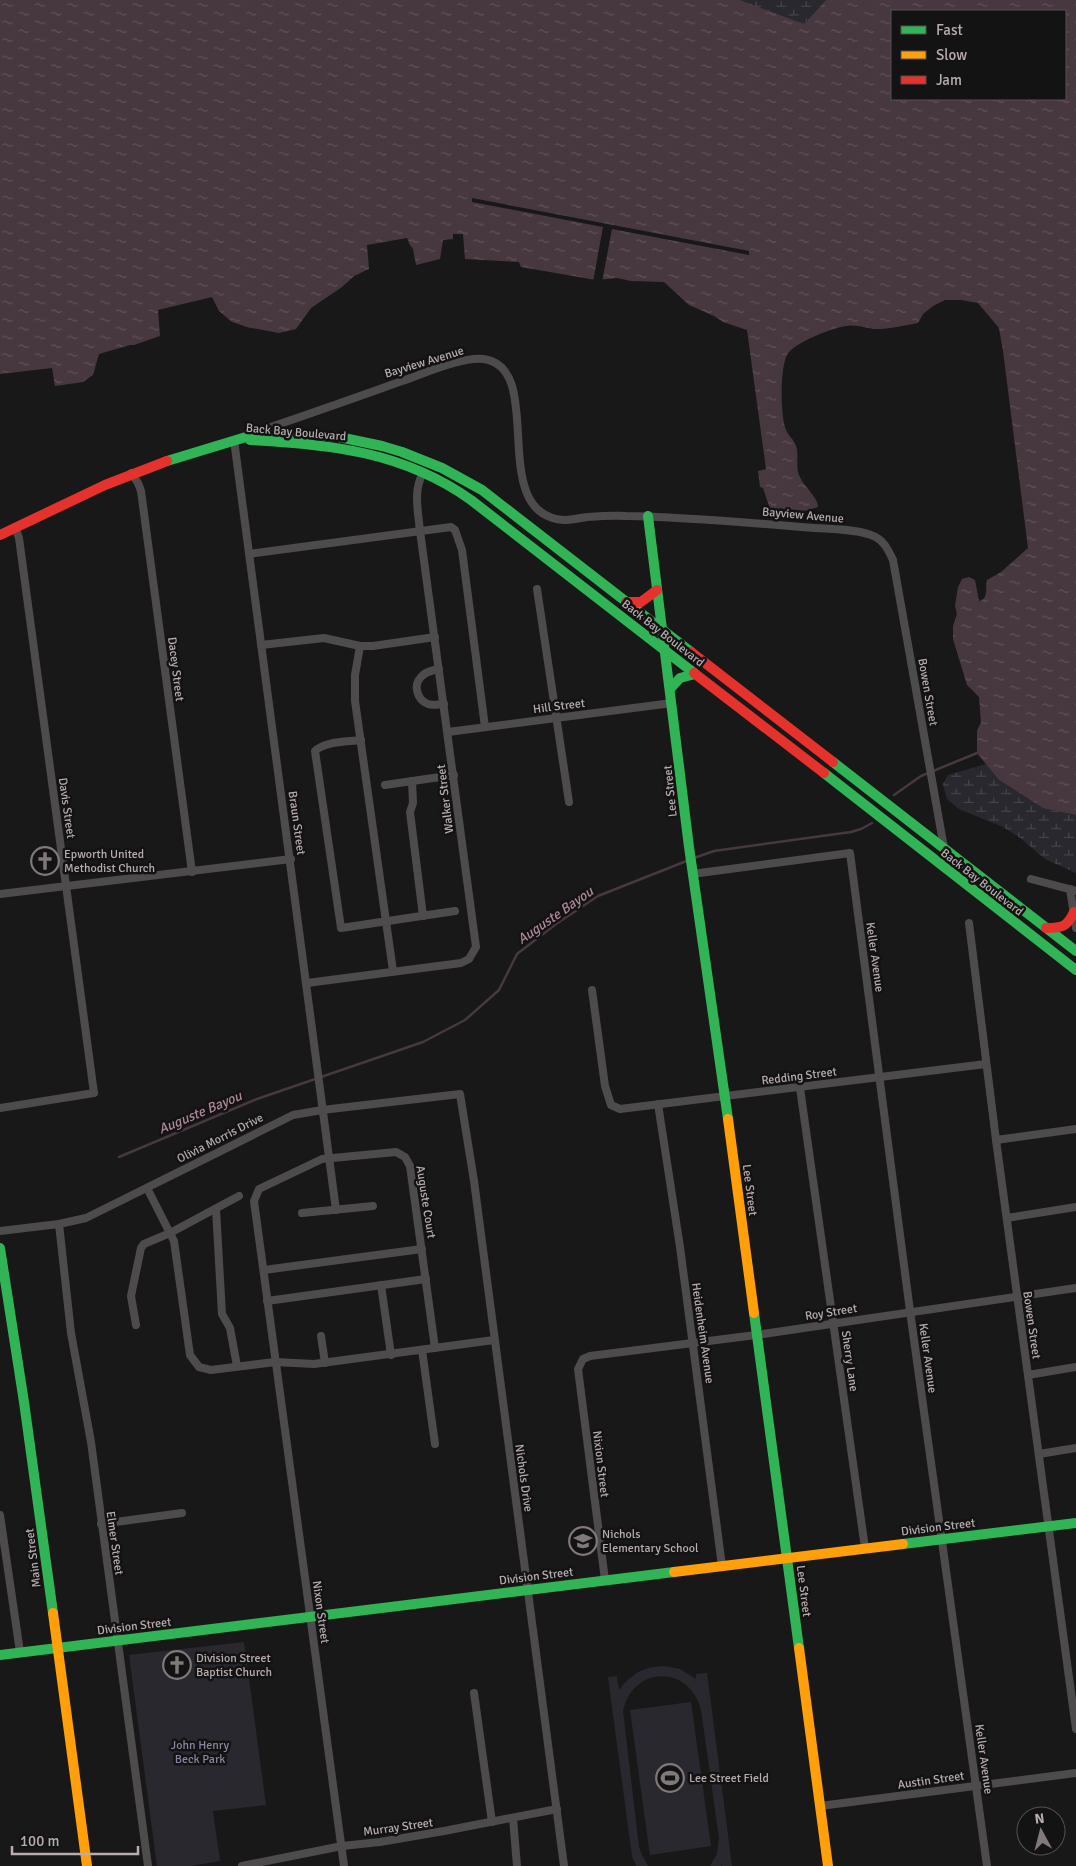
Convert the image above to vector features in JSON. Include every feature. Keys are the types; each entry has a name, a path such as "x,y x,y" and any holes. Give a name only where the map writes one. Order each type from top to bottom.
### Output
{"main road":[{"name":"Back Bay Boulevard","path":"234,440 266,433 296,433 345,437 401,450 453,472 482,490 1076,951"},
{"name":"Back Bay Boulevard","path":"234,440 291,442 347,448 378,456 423,473 448,485 473,502 1076,970"},
{"name":"Bayview Avenue","path":"0,535 131,473 180,455 234,440"},
{"name":"Lee Street","path":"648,516 688,847 725,1097 828,1866"},
{"path":"626,602 641,602 657,590"},
{"path":"670,689 676,680 684,675 695,674"},
{"path":"1046,928 1059,928 1069,923 1074,912"},
{"name":"Main Street","path":"0,1248 40,1516 56,1648 87,1866"},
{"name":"Division Street","path":"0,1655 1076,1523"}],"street":[{"name":"Bayview Avenue","path":"234,440 446,366 482,359 493,362 505,371 511,383 516,410 523,482 533,504 546,516 565,520 611,516 648,516 855,532 872,535 882,541"},
{"name":"Braun Street","path":"234,440 336,1210"},
{"name":"Dacey Street","path":"131,473 141,490 192,872"},
{"name":"Walker Street","path":"307,983 461,963 469,959 476,947 420,531 416,492 423,473"},
{"name":"Davis Street","path":"0,1108 94,1093 19,538 15,527"},
{"path":"249,554 452,527 460,542 485,727"},
{"name":"Bowen Street","path":"882,541 893,560 944,848"},
{"path":"537,589 569,802"},
{"path":"261,645 324,638 360,646 373,646 435,637"},
{"path":"360,646 354,689 393,971"},
{"path":"440,669 433,670 421,677 417,683 417,689 421,699 426,704 444,704"},
{"name":"Hill Street","path":"448,732 672,703"},
{"path":"361,740 319,747 315,751 332,878 338,898 341,928 455,911"},
{"path":"385,785 454,775"},
{"path":"412,781 413,803 410,812 423,916"},
{"name":"Keller Avenue","path":"692,871 850,853 910,1312 987,1866"},
{"path":"0,894 291,860"},
{"path":"1030,879 1073,890 1076,928"},
{"name":"Bowen Street","path":"969,924 996,1140 1076,1729"},
{"name":"Redding Street","path":"592,990 605,1086 608,1099 616,1108 631,1109 658,1104 986,1064"},
{"name":"Sherry Lane","path":"800,1088 865,1548"},
{"name":"Olivia Morris Drive","path":"0,1231 59,1224 86,1218 293,1115 460,1094"},
{"name":"Nichols Drive","path":"460,1094 474,1181 564,1866"},
{"name":"Heidenheim Avenue","path":"658,1104 693,1343 722,1566"},
{"path":"996,1140 1076,1129"},
{"name":"Auguste Court","path":"275,1362 254,1202 256,1194 262,1187 316,1161 396,1152 405,1157 410,1166 435,1348"},
{"path":"147,1188 176,1247 190,1355 199,1367 211,1370 275,1362 325,1363 494,1340"},
{"path":"136,1325 131,1296 139,1252 144,1244 170,1233 238,1196"},
{"path":"302,1213 373,1206"},
{"path":"1007,1218 1076,1207"},
{"path":"216,1208 222,1314 230,1328 237,1366"},
{"name":"Elmer Street","path":"59,1224 72,1333 85,1402 148,1866"},
{"name":"Auguste Court","path":"264,1270 422,1248"},
{"path":"267,1301 426,1279"},
{"path":"381,1285 391,1354"},
{"name":"Roy Street","path":"590,1356 756,1335 1076,1288"},
{"path":"321,1336 325,1363"},
{"path":"422,1350 434,1444"},
{"name":"Nixion Street","path":"590,1356 583,1359 578,1369 605,1580"},
{"name":"Nixon Street","path":"275,1362 344,1866"},
{"path":"1028,1375 1076,1368"},
{"path":"1039,1454 1076,1448"},
{"path":"101,1524 182,1513"},
{"path":"0,1515 20,1652"},
{"path":"474,1693 492,1822"},
{"name":"Austin Street","path":"820,1806 1076,1772"},
{"name":"Murray Street","path":"242,1866 342,1846 380,1842 557,1809"},
{"path":"513,1818 517,1866"}],"green space":[{"path":"740,0 826,0 804,24"},
{"path":"986,764 999,780 1043,808 1076,815 1076,873 1045,859 1019,837 1003,827 959,809 947,799 943,784 948,775"},
{"name":"John Henry Beck Park","path":"244,1642 266,1805 213,1811 220,1861 191,1866 157,1866 129,1655"},
{"path":"664,1666 680,1669 696,1679 696,1674 707,1673 732,1866 710,1866 717,1854 719,1838 701,1710 695,1695 686,1685 674,1678 662,1676 649,1679 638,1685 629,1696 623,1711 639,1847 648,1866 636,1866 632,1856 608,1677 617,1676 619,1690 633,1675 644,1669"},
{"name":"Lee Street Field","path":"691,1702 711,1846 650,1855 630,1710"}],"water":[{"path":"0,0 740,0 804,24 826,0 1076,0 1076,815 1043,808 999,780 977,753 977,731 981,722 979,697 967,685 953,639 953,626 957,614 955,606 958,587 962,579 969,577 975,580 979,601 982,600 985,596 987,580 1001,572 1028,548 999,328 978,303 945,300 923,314 918,323 881,329 855,326 841,327 814,336 791,350 785,361 782,380 784,423 787,432 796,446 797,469 800,477 815,499 818,507 788,516 771,512 763,488 760,487 758,471 766,469 747,330 723,322 689,305 664,282 631,281 617,278 596,280 521,267 519,262 465,259 463,234 453,234 453,239 443,240 440,259 416,265 413,249 407,238 367,245 369,269 354,276 342,287 311,308 296,329 279,333 232,322 219,311 212,297 158,310 160,336 99,354 93,375 83,382 55,386 52,368 0,374"}],"pier":[{"path":"472,198 749,251 749,255 612,229 602,282 593,282 603,227 472,202"}],"waterway":[{"name":"Auguste Bayou","path":"894,795 921,776 977,753"},
{"name":"Auguste Bayou","path":"694,858 714,851 851,832 872,823"},
{"name":"Auguste Bayou","path":"119,1157 257,1099 423,1042 465,1020 499,990 517,954 556,924 598,896 689,860"}],"traffic: fast":[{"path":"167,461 246,437 277,432 339,437 402,452 442,468 482,490 691,652"},
{"path":"250,440 309,444 365,454 393,461 446,484 471,500 694,673"},
{"path":"648,516 689,847 728,1119"},
{"path":"670,689 680,678 695,674"},
{"path":"833,762 1076,951"},
{"path":"824,773 1076,970"},
{"path":"0,1248 24,1402 53,1613"},
{"path":"754,1313 799,1648"},
{"path":"903,1544 1076,1523"},
{"path":"0,1655 674,1572"}],"traffic: slow":[{"path":"728,1119 754,1313"},
{"path":"674,1572 903,1544"},
{"path":"53,1613 87,1866"},
{"path":"799,1648 828,1866"}],"traffic: jam":[{"path":"0,535 105,485 167,461"},
{"path":"626,602 641,602 657,590"},
{"path":"691,652 833,762"},
{"path":"694,673 824,773"},
{"path":"1046,928 1063,926 1069,921 1074,912"}],"place":[{"name":"Epworth United Methodist Church","path":"45,861"},
{"name":"Nichols Elementary School","path":"583,1541"},
{"name":"Division Street Baptist Church","path":"177,1665"},
{"name":"Lee Street Field","path":"670,1778"}]}
